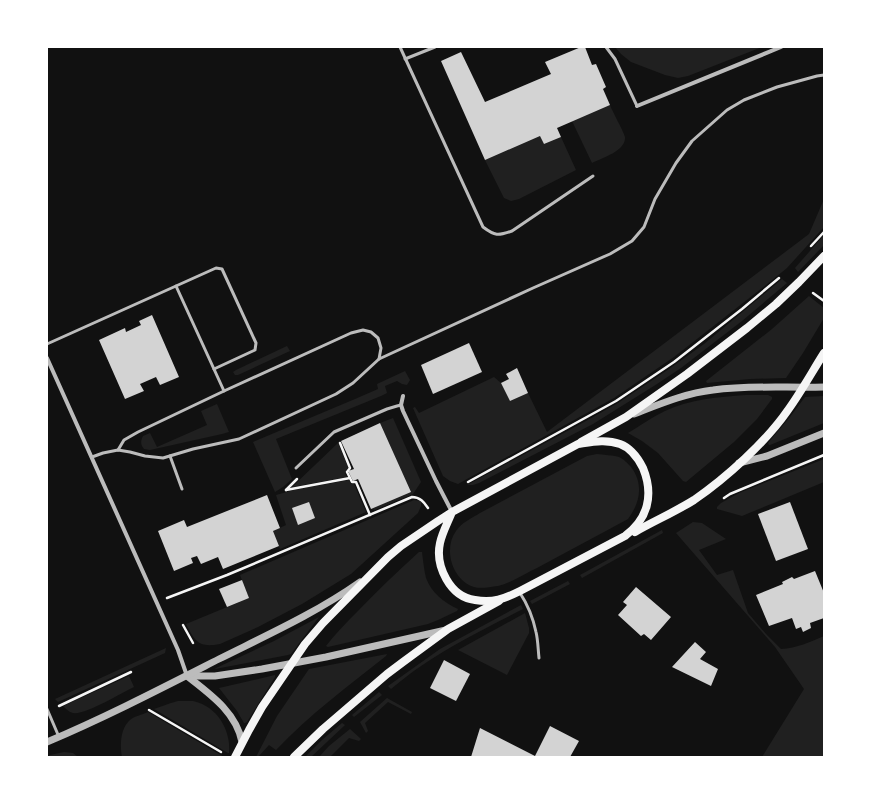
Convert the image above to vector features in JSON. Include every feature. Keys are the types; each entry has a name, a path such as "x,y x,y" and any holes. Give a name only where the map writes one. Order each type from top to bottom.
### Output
{"main road":[{"path":"235,757 262,707 305,644 323,623 388,557 401,546 452,512 626,417 687,374 747,328 776,304 824,256"},
{"path":"294,757 323,728 382,678 448,630 503,599 690,502 710,488 739,463 774,428 788,411 824,353"},
{"path":"578,444 599,441 621,445 637,457 641,464 648,484 649,496 645,513 640,523 633,531 625,536"},
{"path":"452,512 439,544 440,566 446,581 462,596 473,600 491,601 503,599"}],"street":[{"path":"637,106 781,47"},
{"path":"47,358 157,601 178,650 186,676 214,698 229,714 240,731 242,742"},
{"path":"626,417 669,400 713,390 758,386 824,387"},
{"path":"403,396 401,405 403,411 452,512"},
{"path":"739,463 767,456 824,433"},
{"path":"47,742 142,698 288,625 343,594 367,578"},
{"path":"186,676 216,676 236,673 348,652 448,630"}],"lane":[{"path":"400,47 483,227 491,233 502,234 512,231 593,176"},
{"path":"405,60 435,47"},
{"path":"606,47 615,59 637,106"},
{"path":"92,457 118,450 163,458 193,449 239,439 336,394 353,383 379,360 533,288 610,254 632,241 644,227 655,199 676,163 692,141 711,123 727,110 744,100 777,87 824,75"},
{"path":"47,344 216,268 222,269 256,343 255,350 214,369"},
{"path":"176,286 224,391"},
{"path":"118,450 124,440 138,432 351,333 363,330 371,332 378,338 381,348 379,360"},
{"path":"296,468 334,432 387,409 401,405"},
{"path":"170,456 182,489"},
{"path":"520,591 529,608 537,633 539,658"},
{"path":"47,710 60,737"}],"path":[{"path":"810,247 824,232"},
{"path":"468,482 616,401 674,362 742,310 781,277"},
{"path":"813,293 824,301"},
{"path":"339,440 350,468 347,472 352,482 356,482 370,515"},
{"path":"718,502 730,494 824,455"},
{"path":"286,490 350,478"},
{"path":"157,601 227,574 412,497 416,497 424,501 428,508"},
{"path":"183,625 193,643"},
{"path":"47,710 131,672"},
{"path":"149,710 223,753"}],"shaded area":[{"path":"615,47 762,47 688,76 678,78 665,75 631,62"},
{"path":"610,105 624,134 624,142 618,150 592,163 572,121"},
{"path":"540,136 544,144 561,137 576,170 519,199 511,201 504,198 485,160"},
{"path":"824,199 824,227 787,268 674,357 614,398 458,484 443,476 413,408 415,407 419,413 494,377 501,383 510,401 528,393 547,432 809,234"},
{"path":"824,235 824,245 798,272 795,268"},
{"path":"782,279 787,283 742,321 681,368 657,384 593,424 479,483 467,485 618,403 704,344"},
{"path":"809,296 824,308 824,318 786,378 750,379 707,383 706,381 772,329"},
{"path":"287,346 290,351 238,375 235,375 233,372 236,370"},
{"path":"405,371 410,380 407,385 397,381 385,386 387,393 381,396 276,439 292,479 275,492 253,442 378,389 377,384"},
{"path":"746,395 768,395 772,397 772,399 757,419 734,442 686,482 683,481 658,453 628,433 660,413 684,404 694,401"},
{"path":"824,396 824,423 769,445 768,443 805,397"},
{"path":"217,404 229,432 150,450 144,449 142,446 141,442 143,436 150,433 157,447 207,425 201,411"},
{"path":"393,418 421,482 413,494 375,510 371,509 410,491 380,423"},
{"path":"338,443 348,467 345,473 347,477 292,487"},
{"path":"597,454 621,458 635,473 639,487 638,500 628,519 503,585 477,588 466,583 460,578 452,563 450,546 452,538 461,526 480,513 587,456"},
{"path":"824,459 824,482 742,516 717,509 721,503 739,493"},
{"path":"349,480 351,484 354,484 366,512 280,549 273,531 286,525 276,495 294,490"},
{"path":"414,500 421,501 421,506 418,513 351,574 302,604 258,627 220,644 202,644 192,635 186,624 249,598 240,575"},
{"path":"693,522 702,523 726,539 699,550 717,575 733,570 748,613 781,649 798,646 824,636 824,757 762,757 804,689 775,647 676,533"},
{"path":"662,530 663,533 582,578 580,575"},
{"path":"419,552 422,552 426,578 431,588 448,604 458,609 457,611 428,624 328,647 326,646 372,596"},
{"path":"568,581 570,584 532,604 530,601"},
{"path":"521,605 523,609 446,650 413,671 391,689 388,686 440,649"},
{"path":"525,613 529,633 507,675 458,650"},
{"path":"319,617 291,654 215,669 274,641"},
{"path":"166,648 165,653 58,702 55,699"},
{"path":"387,654 315,713 276,750 269,745 258,757 256,757 277,716 309,669"},
{"path":"275,675 245,723 219,688"},
{"path":"129,676 134,687 104,703 79,713 73,713 63,706"},
{"path":"379,692 382,695 354,717 352,715"},
{"path":"387,698 412,712 411,714 388,702 365,723 368,731 366,733 360,722"},
{"path":"178,701 193,701 202,704 209,708 221,720 228,736 229,753 154,709"},
{"path":"148,712 224,757 122,757 121,742 124,728 132,719"},
{"path":"342,723 345,725 311,757 305,757 322,740"},
{"path":"350,729 361,739 359,741 349,738 330,757 319,757 329,746"},
{"path":"64,752 73,753 78,757 47,757 50,755"}],"building":[{"path":"581,47 585,47 592,65 596,64 606,87 603,89 610,105 557,128 561,137 544,144 540,136 485,160 441,61 461,52 485,102 551,74 545,62"},
{"path":"152,315 179,377 160,385 156,377 140,384 144,391 125,399 99,340 125,328 126,332 141,325 139,321"},
{"path":"469,343 482,372 433,394 421,365"},
{"path":"517,368 528,393 510,401 501,383 509,379 506,374"},
{"path":"380,423 411,492 371,509 358,479 353,481 348,471 354,469 341,441"},
{"path":"267,495 280,528 273,531 279,546 223,569 218,557 201,564 197,556 191,558 193,563 174,571 158,531 184,520 187,527"},
{"path":"309,502 315,518 298,525 292,508"},
{"path":"790,502 808,549 776,561 758,514"},
{"path":"815,571 824,593 824,618 810,623 811,628 803,632 801,627 796,629 792,618 769,626 756,595 783,584 782,582 792,577 794,579"},
{"path":"242,580 249,598 227,607 219,589"},
{"path":"636,587 671,617 651,640 644,634 641,636 618,615 627,605 623,602"},
{"path":"695,642 706,652 700,659 718,669 711,686 672,667"},
{"path":"444,660 470,674 456,701 430,688"},
{"path":"550,726 579,741 570,757 471,757 480,728 535,756"}]}
